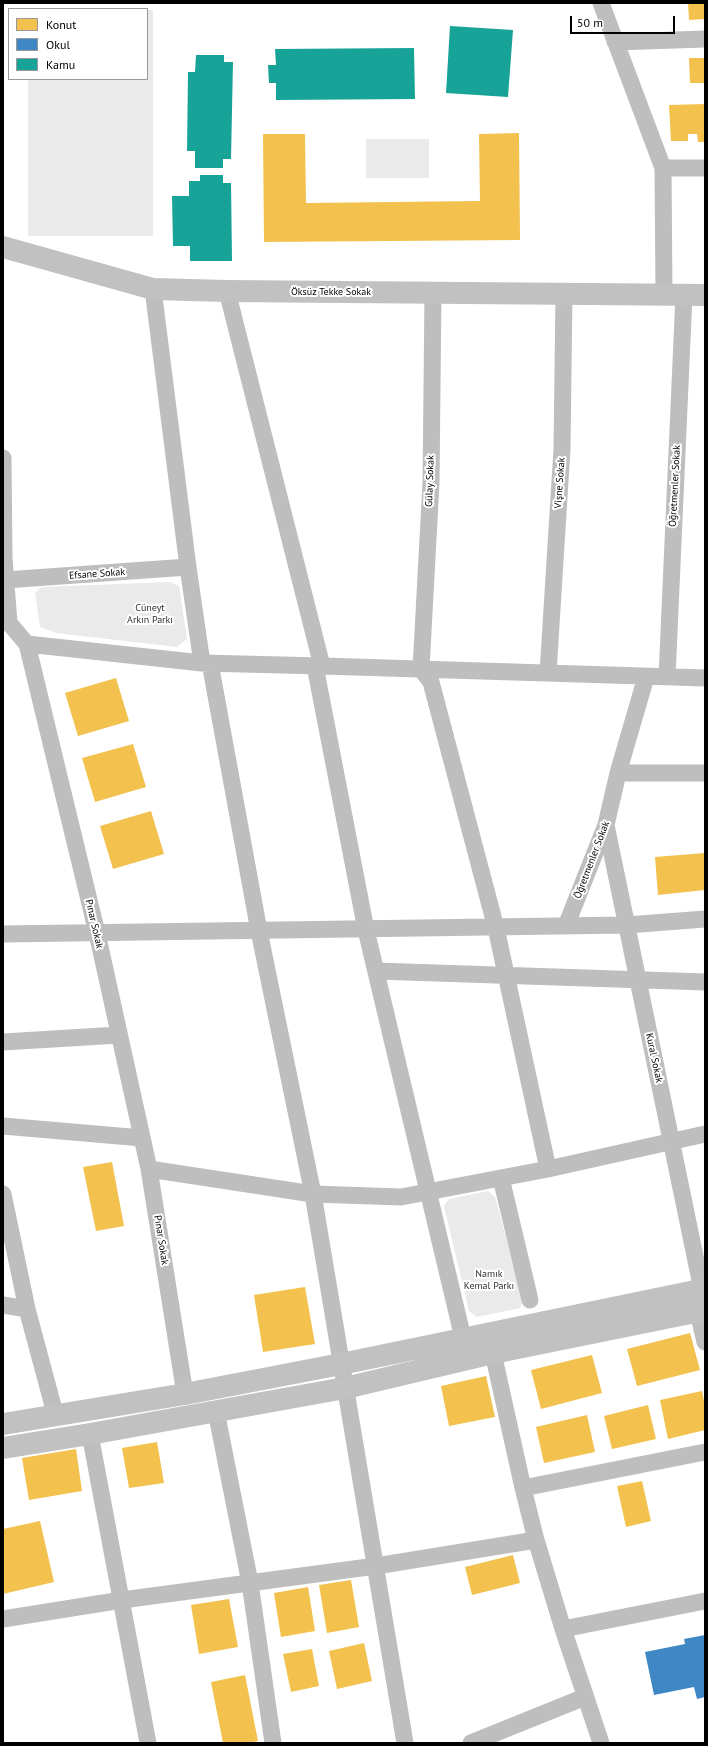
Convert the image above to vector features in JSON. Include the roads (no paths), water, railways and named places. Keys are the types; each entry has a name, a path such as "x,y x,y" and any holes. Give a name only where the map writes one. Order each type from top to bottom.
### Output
{"main road":[{"name":"Öksüz Tekke Sokak","path":"3,247 153,289 684,295"},
{"path":"3,1424 56,1417 185,1394 341,1364 463,1338 703,1300"},
{"path":"3,1448 90,1434 345,1388 493,1353 703,1300"}],"street":[{"path":"601,3 663,168 705,168"},
{"path":"615,42 705,39"},
{"name":"Öğretmenler Sokak","path":"663,168 684,295 667,677"},
{"path":"153,289 188,567 259,931 313,1194 405,1743"},
{"path":"227,291 319,666 366,930 463,1338"},
{"name":"Gülay Sokak","path":"420,669 431,483 433,292"},
{"name":"Vişne Sokak","path":"548,673 562,449 564,293"},
{"name":"Pınar Sokak","path":"3,458 6,623 27,644 97,933 149,1169 185,1394"},
{"name":"Efsane Sokak","path":"6,580 188,567"},
{"path":"27,644 206,664 705,678"},
{"path":"420,669 431,682 496,928 548,1169"},
{"name":"Öğretmenler Sokak","path":"566,926 606,825 618,773 646,677"},
{"path":"618,773 705,773"},
{"name":"Kural Sokak","path":"606,825 703,1300 705,1342"},
{"path":"3,934 496,928 627,925 705,919"},
{"path":"376,971 705,982"},
{"path":"3,1042 119,1035"},
{"path":"3,1126 142,1138"},
{"path":"149,1169 313,1194 401,1197 548,1169 705,1134"},
{"path":"500,1178 530,1300"},
{"path":"3,1194 27,1309 56,1417"},
{"path":"3,1305 27,1309"},
{"path":"493,1353 536,1540 563,1629 601,1743"},
{"path":"216,1411 250,1583 273,1743"},
{"path":"90,1434 148,1743"},
{"path":"523,1488 705,1452"},
{"path":"3,1619 122,1600 376,1566 536,1540"},
{"path":"563,1629 705,1601"},
{"path":"471,1743 585,1697"}],"park label":[{"name":"Cüneyt Arkın Parkı","path":"150,614"},
{"name":"Namık Kemal Parkı","path":"489,1280"}]}
